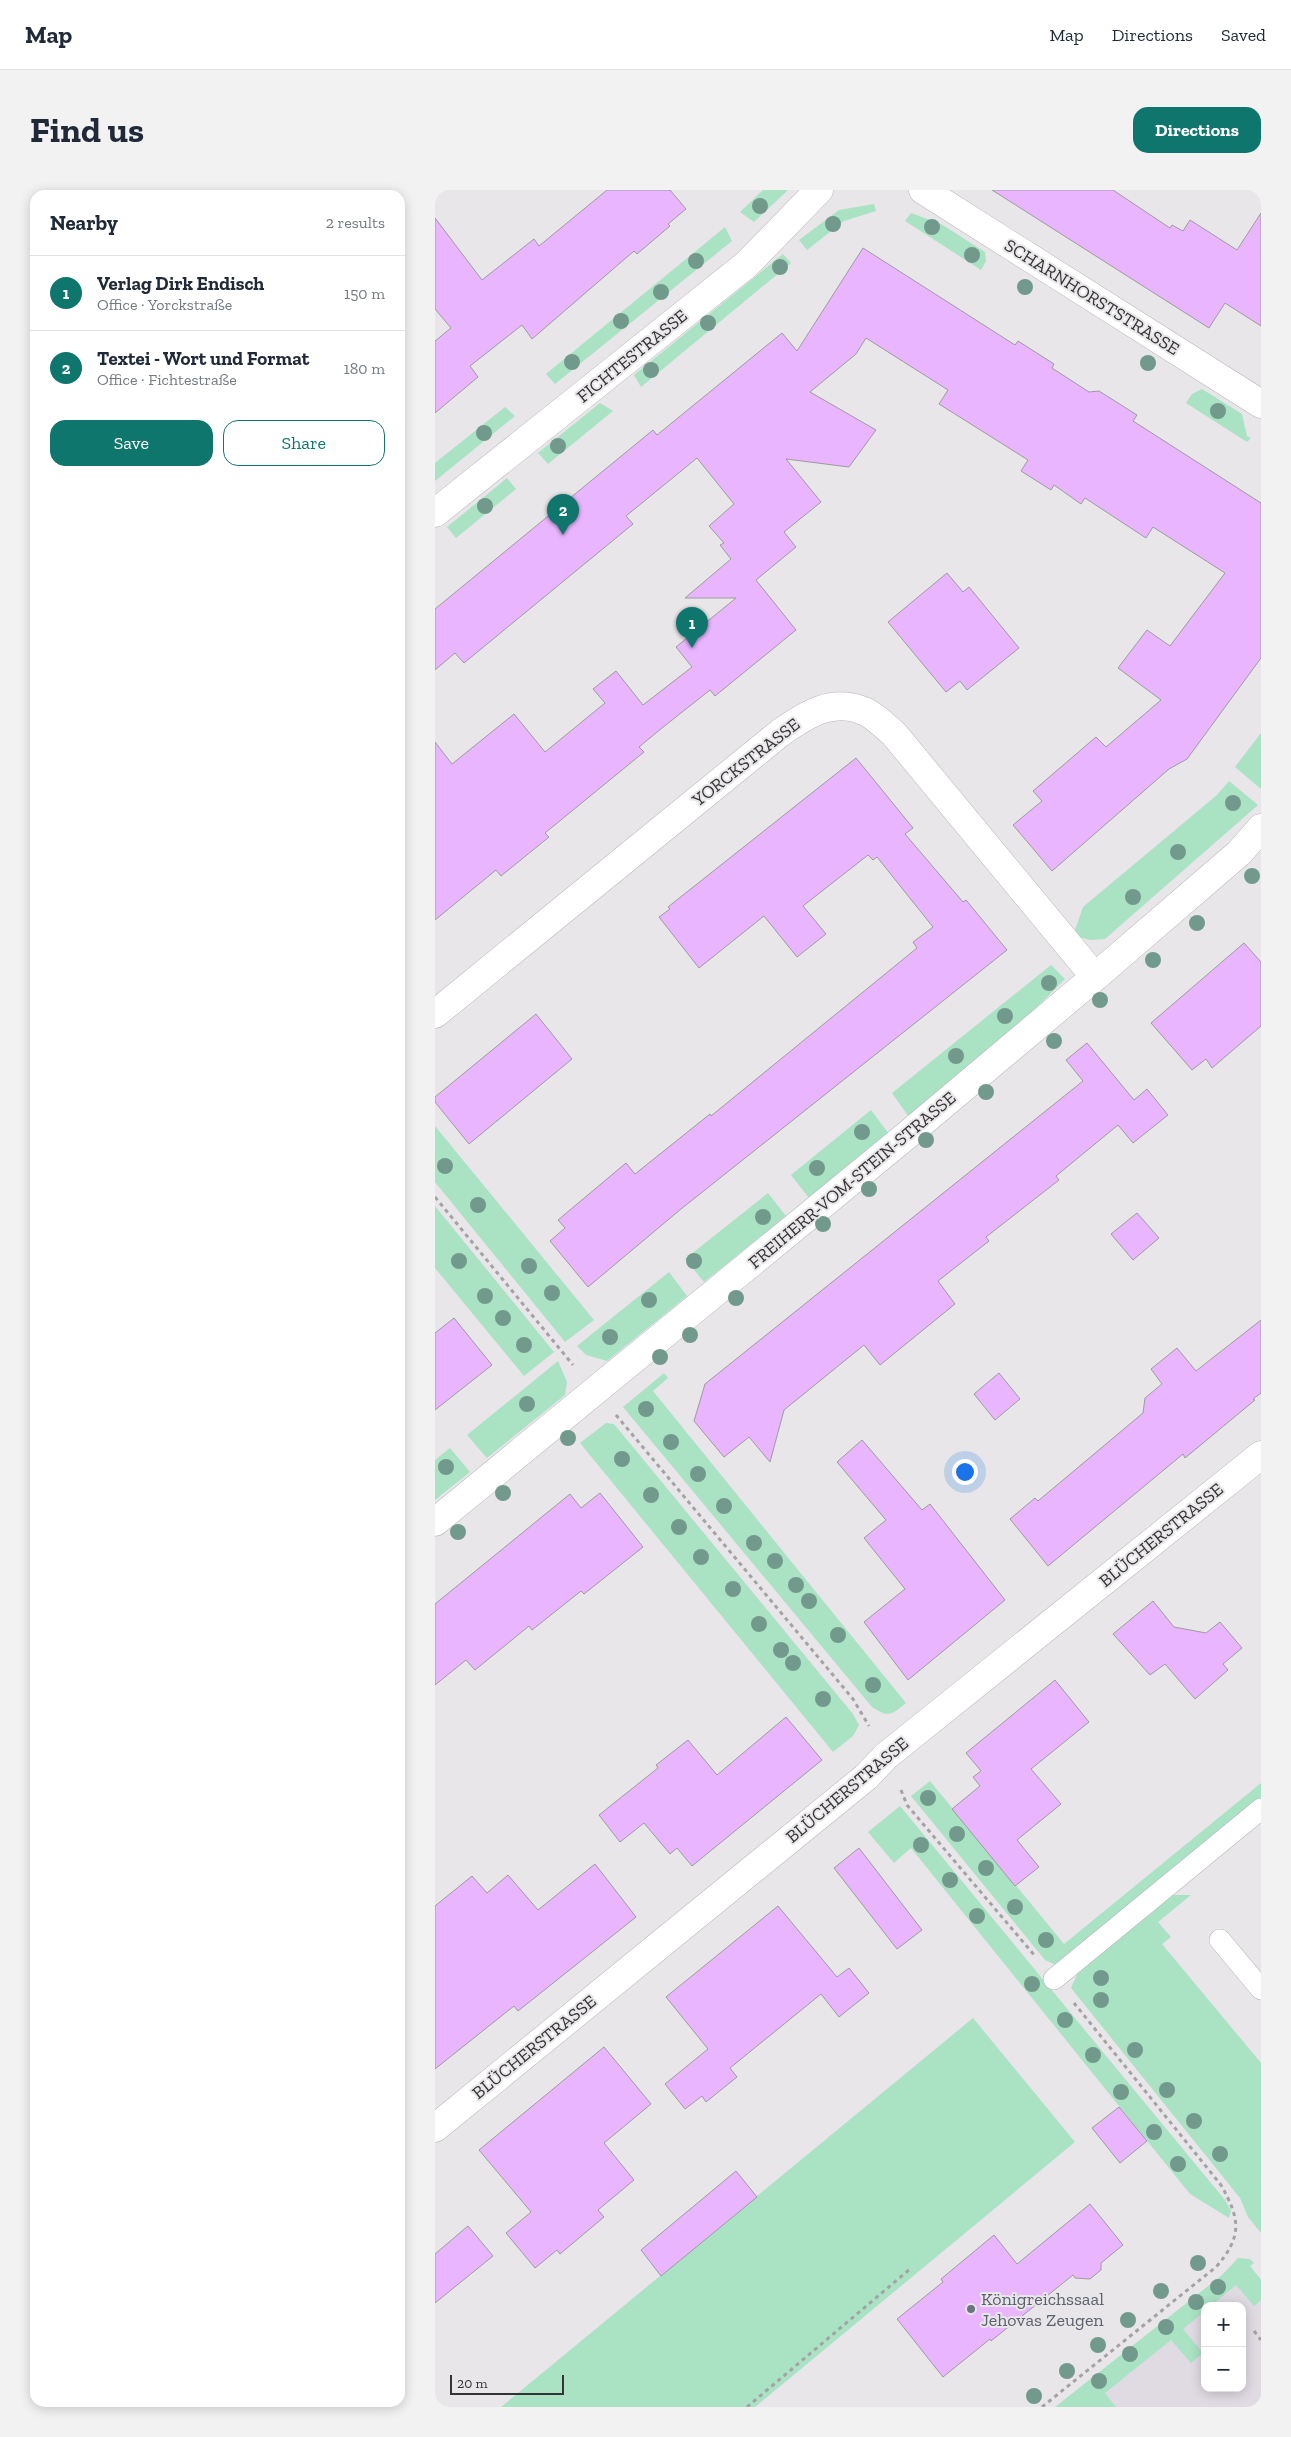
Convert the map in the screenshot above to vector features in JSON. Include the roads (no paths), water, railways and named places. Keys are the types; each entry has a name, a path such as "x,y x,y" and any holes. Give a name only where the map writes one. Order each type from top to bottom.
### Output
{"street":[{"name":"FICHTESTRASSE","path":"435,513 747,264 819,190"},
{"name":"SCHARNHORSTSTRASSE","path":"923,190 1261,404"},
{"name":"YORCKSTRASSE","path":"435,1014 780,733 801,718 823,708 844,705 868,713 894,734 1095,977"},
{"name":"FREIHERR-VOM-STEIN-STRASSE","path":"435,1522 596,1391 1095,977 1239,853 1261,828"},
{"name":"BLÜCHERSTRASSE","path":"435,2128 866,1777 885,1756 1261,1455"}],"lane":[{"path":"1054,1979 1261,1809"},
{"path":"1220,1940 1261,1989"}],"place":[{"name":"Textei - Wort und Format","path":"563,535"},
{"name":"Verlag Dirk Endisch","path":"692,648"},
{"name":"Königreichssaal Jehovas Zeugen","path":"971,2309"}]}
